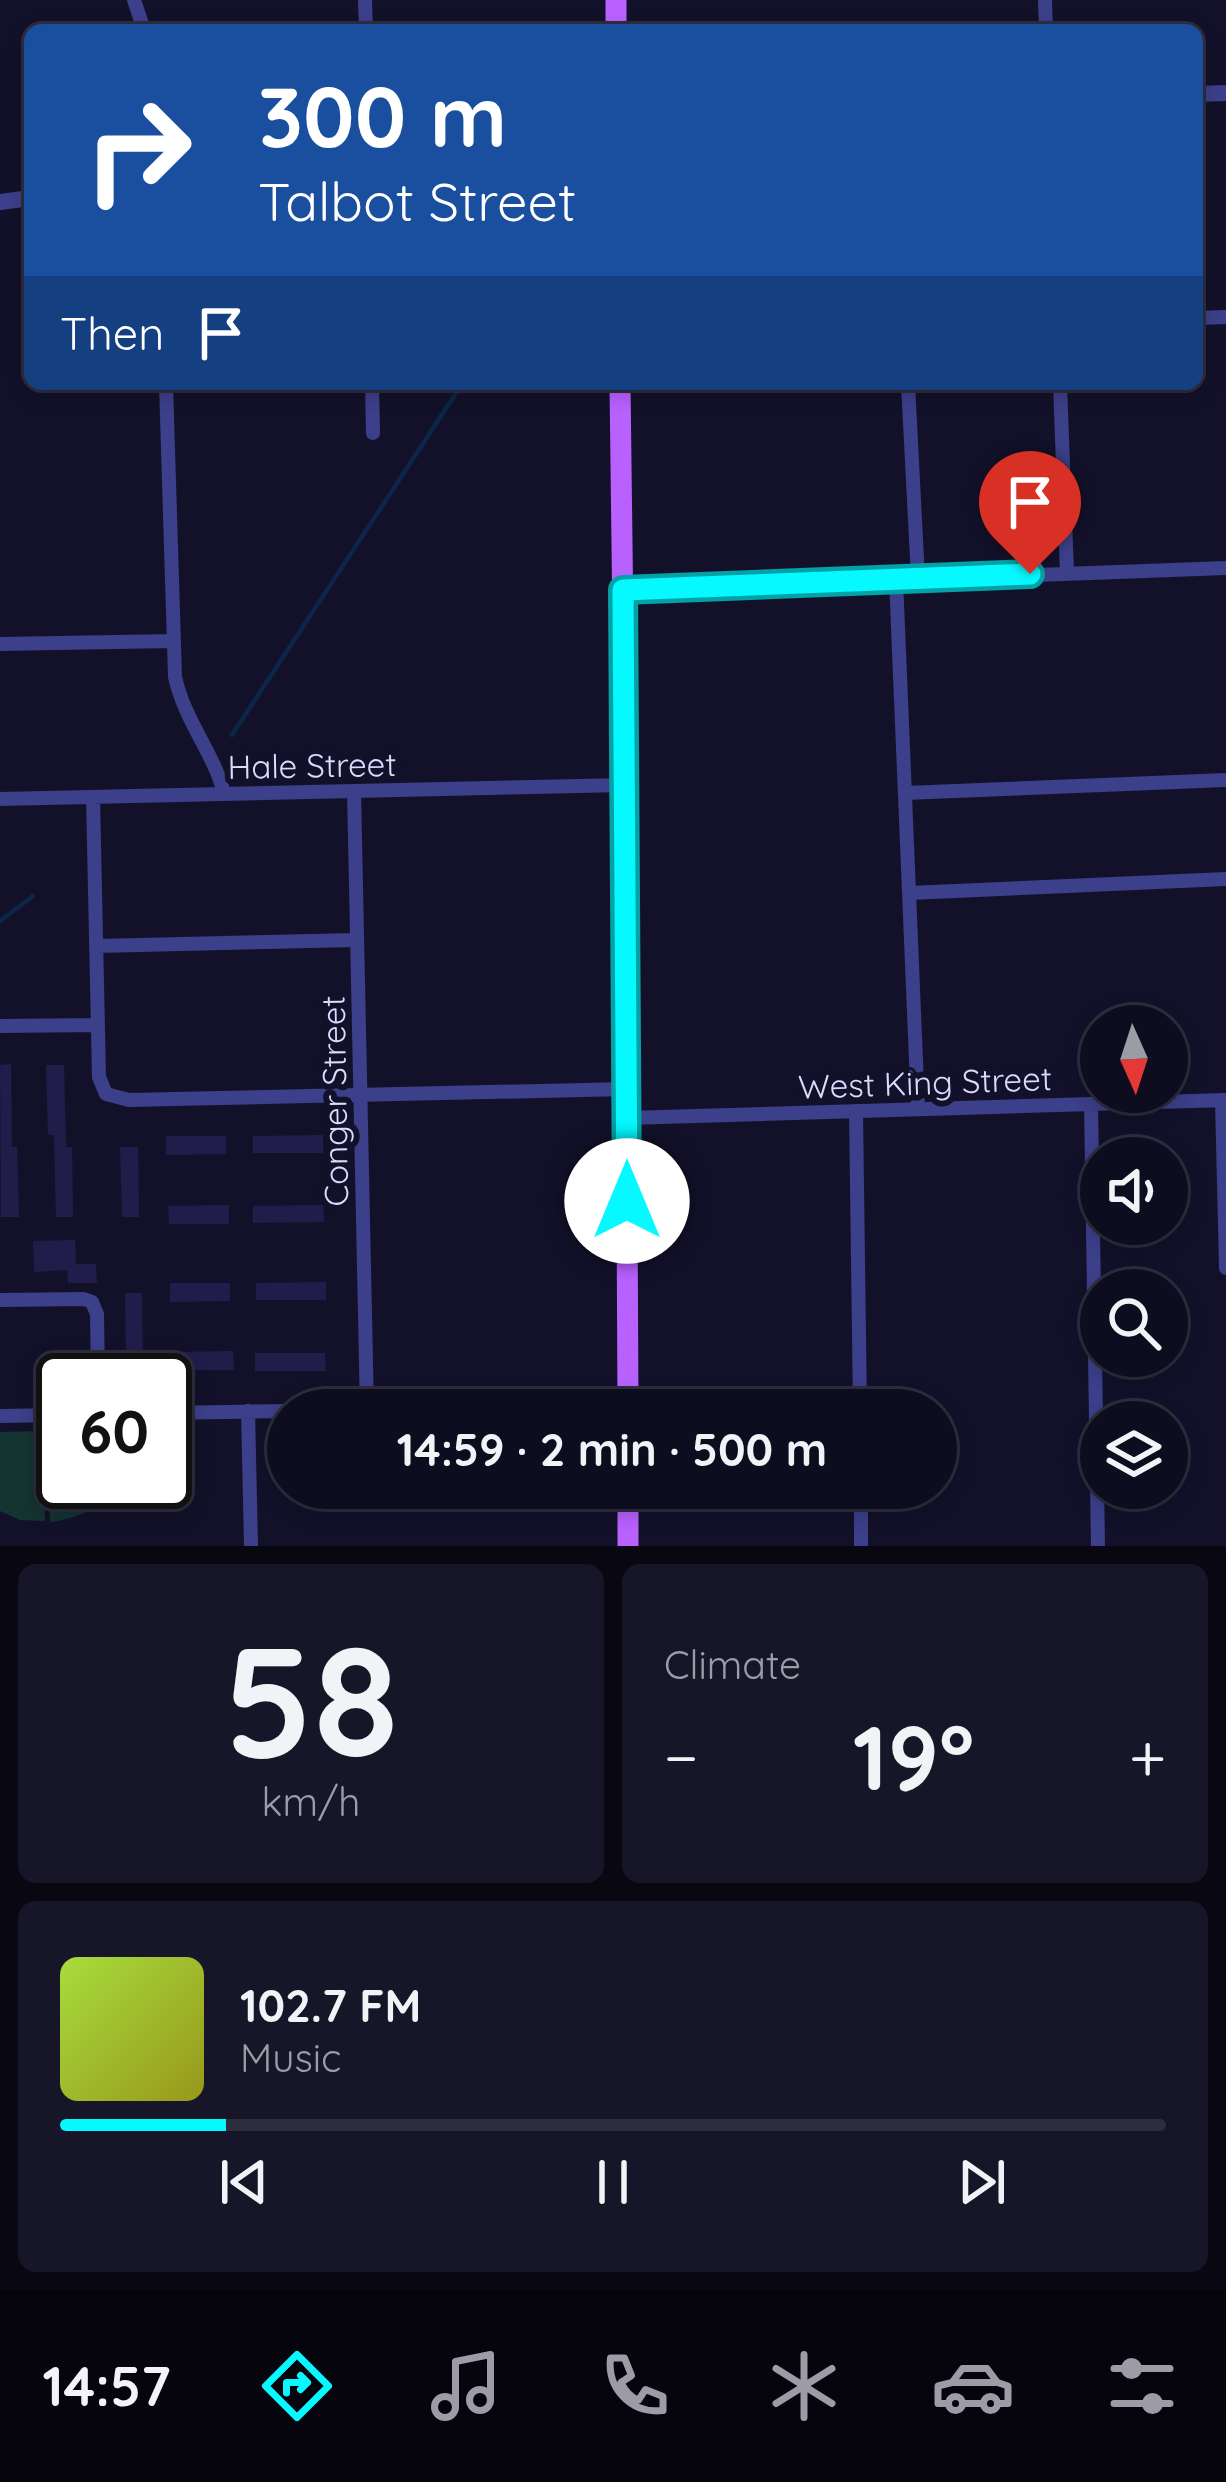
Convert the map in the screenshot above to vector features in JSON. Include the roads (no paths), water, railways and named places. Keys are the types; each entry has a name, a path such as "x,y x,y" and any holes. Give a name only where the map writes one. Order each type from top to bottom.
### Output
{"main road":[{"path":"620,390 628,1389"},
{"path":"628,1509 628,1546"}],"street":[{"path":"166,390 172,641 179,696 218,768 224,793"},
{"path":"372,390 373,433"},
{"path":"908,390 918,578"},
{"path":"1060,390 1067,573"},
{"path":"623,590 1226,568"},
{"path":"896,579 918,1109"},
{"path":"0,644 172,641"},
{"path":"905,793 1226,780"},
{"name":"Hale Street","path":"0,799 625,785"},
{"name":"Conger Street","path":"354,791 365,1389"},
{"path":"93,797 99,1077 106,1094 129,1100 627,1089"},
{"path":"909,892 1226,879"},
{"path":"96,946 357,940"},
{"path":"0,1026 98,1025"},
{"path":"1224,1100 1226,1268"},
{"name":"West King Street","path":"1188,1101 1224,1100"},
{"name":"West King Street","path":"627,1118 1080,1104"},
{"path":"856,1111 860,1389"},
{"path":"1091,1113 1099,1546"},
{"path":"0,1300 92,1302 97,1314 98,1353"},
{"path":"248,1411 251,1546"},
{"path":"192,1412 267,1411"},
{"path":"0,1416 36,1415"},
{"path":"861,1509 861,1546"}],"waterway":[{"path":"232,735 458,390"},
{"path":"0,921 33,896"}]}
